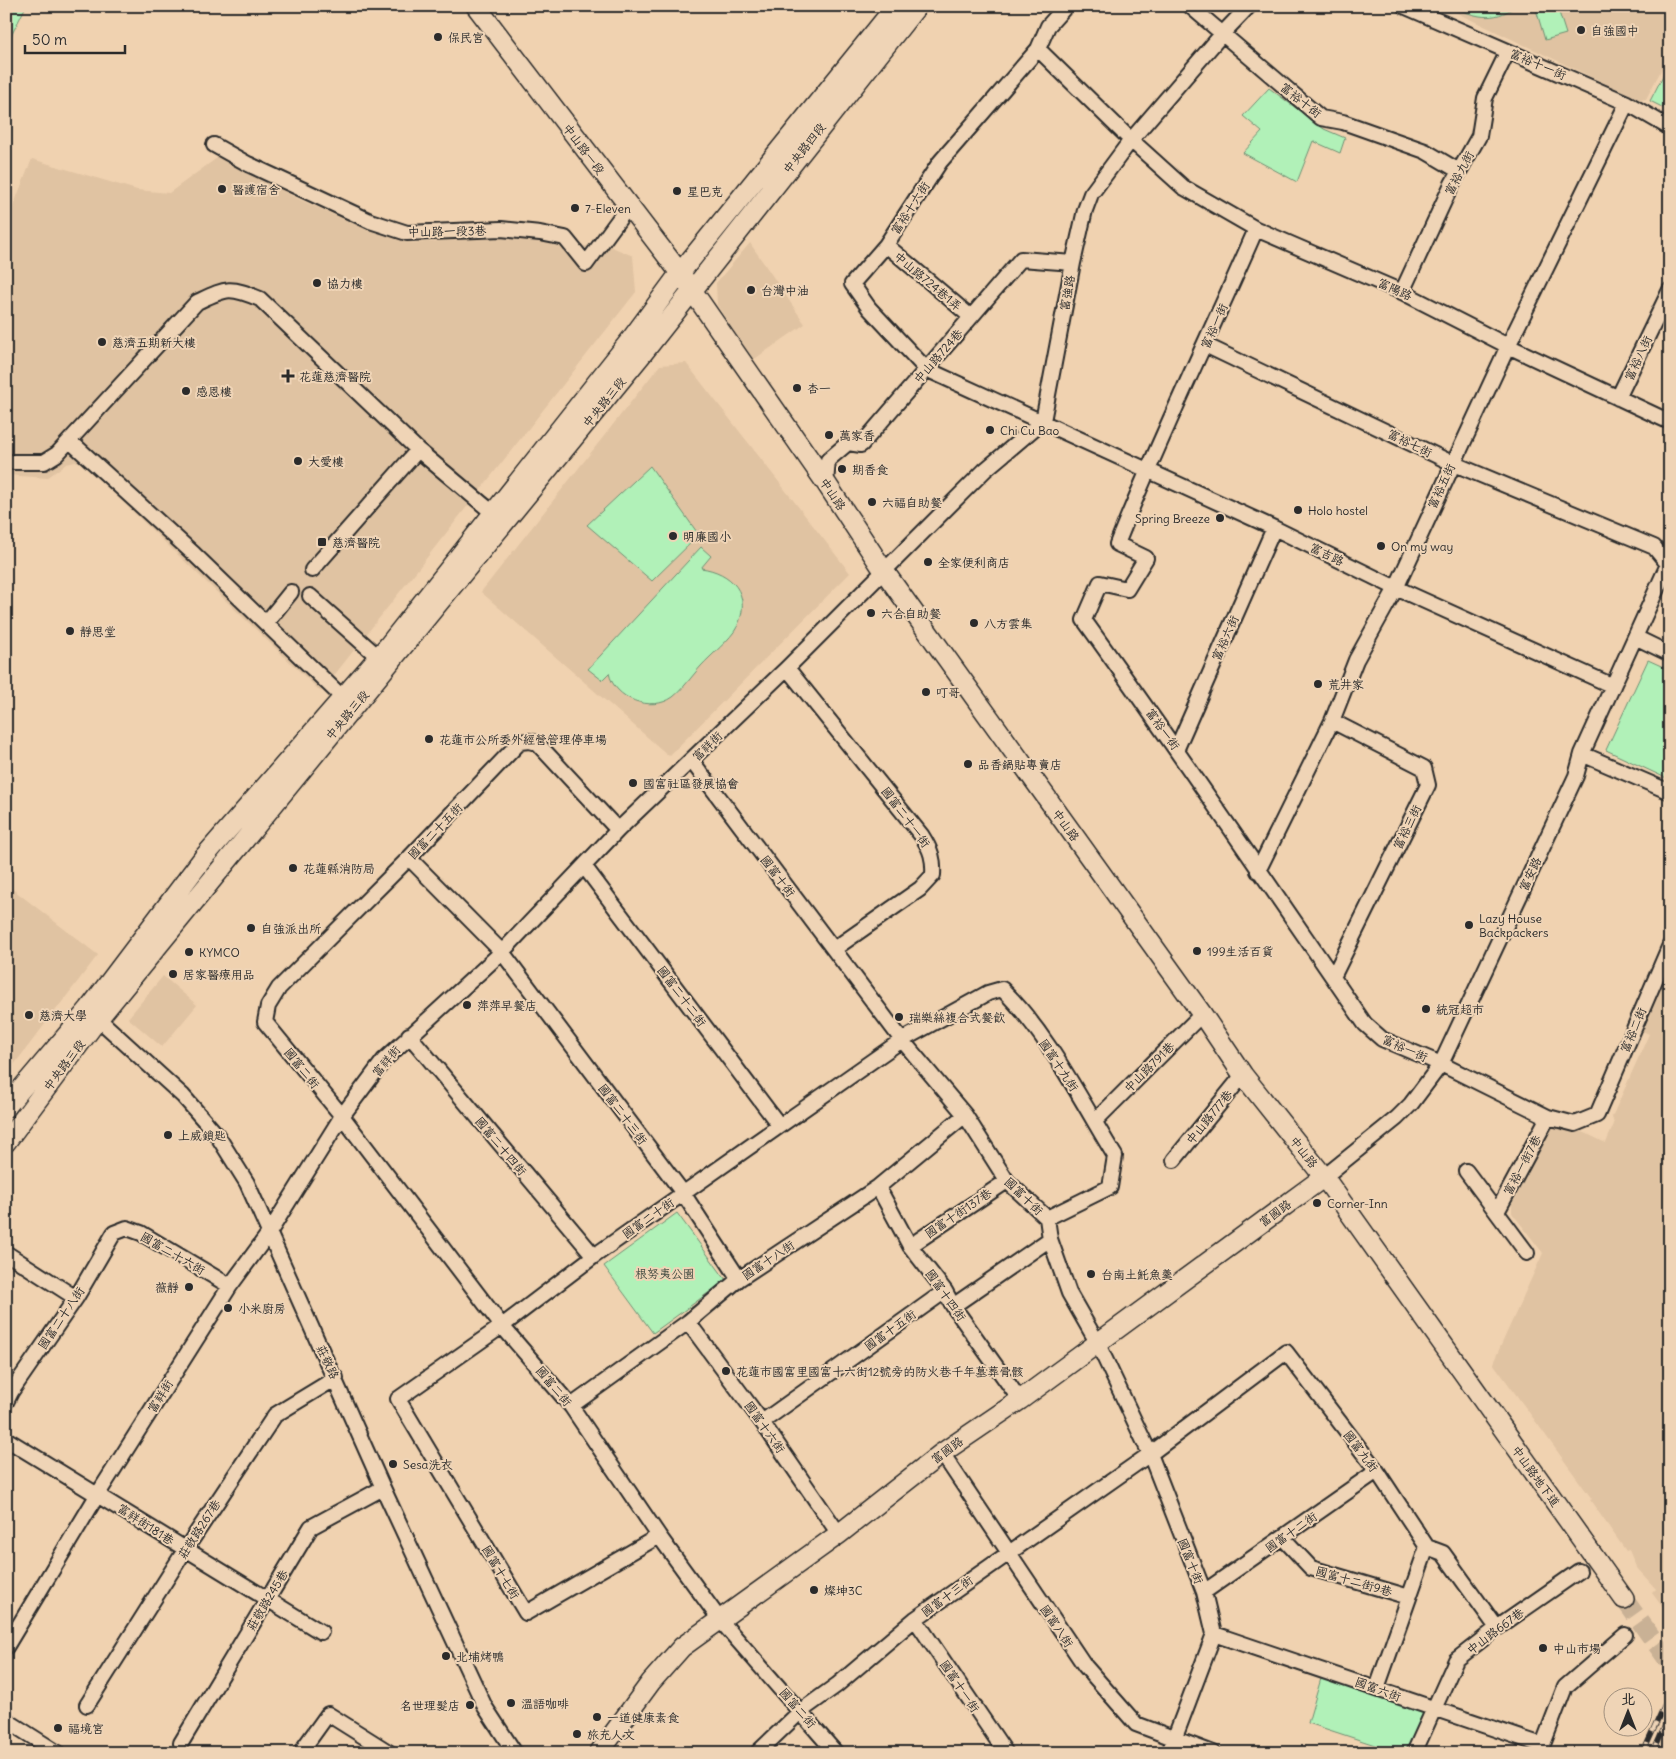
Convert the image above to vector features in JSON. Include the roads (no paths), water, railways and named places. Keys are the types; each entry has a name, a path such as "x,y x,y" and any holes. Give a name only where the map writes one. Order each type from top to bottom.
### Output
{"street":[{"name":"中山路一段","path":"476,6 680,273 691,291"},
{"name":"中央路四段","path":"680,273 896,6"},
{"name":"中央路四段","path":"691,291 917,6"},
{"name":"富裕十六街","path":"1042,421 926,369 869,308 852,284 886,244 940,162 1038,49 1048,26 1066,6"},
{"name":"富裕十街","path":"1190,6 1321,118 1343,122 1425,151 1459,171"},
{"name":"富強路","path":"1042,421 1073,263 1085,210 1092,194 1131,140 1223,33 1249,6"},
{"name":"富裕十一街","path":"1404,6 1627,103 1670,128"},
{"path":"1038,49 1131,140"},
{"name":"富裕九街","path":"1402,292 1459,171 1479,136 1485,98 1508,51"},
{"name":"富裕五街","path":"1258,871 1332,721 1356,660 1396,588 1452,463 1627,103"},
{"name":"富陽路","path":"1131,140 1183,187 1256,230 1402,292 1508,346 1670,422"},
{"name":"中山路一段3巷","path":"214,145 248,164 370,221 407,234 501,229 540,233 565,238 586,264 628,207"},
{"name":"富裕一街","path":"1256,230 1147,469 1117,544 1146,558 1127,589 1100,583 1084,620 1177,748 1258,871 1372,1032 1382,1040 1441,1064 1548,1117 1575,1124 1597,1115"},
{"name":"中山路724巷1弄","path":"886,244 971,318"},
{"name":"中山路724巷","path":"826,483 828,460 848,443 860,445 1021,259 1073,263"},
{"name":"中央路三段","path":"499,518 680,273"},
{"path":"6,462 44,462 58,454 197,302 218,292 237,289 260,299 418,450 499,518"},
{"name":"富裕八街","path":"1618,398 1670,290"},
{"name":"中央路三段","path":"6,1107 93,1014 499,518 691,291"},
{"name":"中山路","path":"691,291 826,483 884,571 1202,1014 1243,1075 1324,1178 1448,1354"},
{"name":"富裕七街","path":"1205,345 1452,463 1654,547 1669,562"},
{"path":"884,571 985,470 1042,421"},
{"name":"富吉路","path":"1042,421 1274,528 1396,588 1613,686"},
{"path":"70,441 266,622 342,697"},
{"path":"312,570 418,450"},
{"name":"富裕六街","path":"1177,748 1274,528"},
{"name":"富安路","path":"1324,1178 1397,1118 1416,1098 1441,1064 1576,776 1582,754 1669,562"},
{"name":"富祥街","path":"6,1647 98,1494 230,1286 269,1233 342,1116 384,1060 409,1035 502,952 618,830 787,668 884,571"},
{"path":"266,622 291,592"},
{"path":"310,596 383,661"},
{"path":"1635,637 1670,654"},
{"name":"中央路三段","path":"6,1142 93,1014 204,857 342,697 383,661"},
{"name":"國富二十一街","path":"787,668 922,836 931,850 934,863 933,875 920,889 834,949"},
{"name":"富裕三街","path":"1332,721 1424,768 1428,786 1333,977"},
{"name":"國富二十五街","path":"265,1022 268,1006 279,988 409,858 520,742 529,741 537,744 618,830"},
{"path":"1582,754 1670,792"},
{"name":"國富十街","path":"691,760 902,1040 965,1115 1007,1181 1047,1218 1050,1239 1069,1293 1097,1342 1150,1454 1204,1592 1214,1634"},
{"name":"國富二十三街","path":"409,858 502,952 683,1193 739,1279"},
{"name":"國富二十二街","path":"584,866 779,1126"},
{"name":"富裕二街","path":"1597,1115 1670,945"},
{"name":"國富十九街","path":"902,1040 988,993 1002,989 1014,1001 1061,1065 1116,1156 1110,1187 1047,1218"},
{"name":"莊敬路","path":"93,1014 183,1096 217,1135 247,1183 336,1378 383,1488 485,1707 515,1753"},
{"name":"中山路791巷","path":"1095,1121 1202,1014"},
{"name":"國富二街","path":"265,1022 342,1116 502,1326 571,1406 720,1620 836,1753"},
{"name":"國富二十四街","path":"409,1035 594,1256"},
{"name":"國富二十街","path":"398,1399 502,1326 594,1256 902,1040"},
{"name":"中山路777巷","path":"1174,1160 1243,1075"},
{"name":"國富十八街","path":"571,1406 688,1322 739,1279 878,1187 965,1115"},
{"name":"富裕一街7巷","path":"1497,1212 1548,1117"},
{"name":"富裕一街7巷","path":"1466,1171 1527,1253"},
{"name":"富國路","path":"599,1753 663,1668 682,1647 839,1534 942,1453 1020,1400 1324,1178"},
{"name":"國富十街137巷","path":"910,1246 1007,1181"},
{"name":"國富十四街","path":"878,1187 910,1246 945,1291 952,1306 1020,1400"},
{"name":"國富二十六街","path":"114,1233 127,1228 141,1233 230,1286"},
{"name":"國富二十八街","path":"8,1394 76,1298 114,1233"},
{"path":"952,1306 1050,1239"},
{"path":"6,1253 76,1298"},
{"name":"國富十五街","path":"762,1422 945,1291"},
{"name":"國富十六街","path":"688,1322 762,1422 839,1534"},
{"name":"國富十三街","path":"757,1753 801,1711 837,1685 915,1619 1150,1454 1286,1352 1291,1359"},
{"name":"中山路地下道","path":"1448,1354 1624,1599"},
{"name":"國富九街","path":"1291,1359 1377,1471 1427,1547 1443,1554 1497,1628"},
{"name":"莊敬路267巷","path":"87,1705 185,1550 275,1415 336,1378"},
{"name":"國富十七街","path":"398,1399 526,1613 660,1536"},
{"name":"富祥街181巷","path":"6,1439 321,1632"},
{"name":"國富八街","path":"942,1453 1007,1553 1085,1666 1136,1724 1171,1746 1213,1753"},
{"name":"國富十二街","path":"1204,1592 1377,1471"},
{"name":"莊敬路245巷","path":"181,1743 311,1527 383,1488"},
{"name":"國富十二街9巷","path":"1283,1538 1311,1568 1408,1597"},
{"path":"1377,1688 1427,1547"},
{"name":"中山路667巷","path":"1414,1753 1456,1660 1497,1628 1579,1570"},
{"name":"國富十一街","path":"915,1619 1006,1753"},
{"path":"1171,1746 1214,1634"},
{"name":"國富六街","path":"1214,1634 1377,1688 1541,1749"},
{"path":"1541,1749 1565,1687 1625,1635"},
{"path":"300,1753 328,1714 390,1753"},
{"path":"6,1720 58,1753"}],"tunnel":[{"path":"1624,1599 1670,1663"}],"railway":[{"path":"1643,1753 1670,1693"},
{"path":"1653,1753 1670,1714"}],"place":[{"name":"自強國中","path":"1581,30"},
{"name":"保民宮","path":"438,37"},
{"name":"醫護宿舍","path":"222,189"},
{"name":"星巴克","path":"677,191"},
{"name":"7-Eleven","path":"575,208"},
{"name":"協力樓","path":"317,283"},
{"name":"台灣中油","path":"751,290"},
{"name":"慈濟五期新大樓","path":"102,342"},
{"name":"花蓮慈濟醫院","path":"288,376"},
{"name":"杏一","path":"797,388"},
{"name":"感恩樓","path":"186,391"},
{"name":"Chi Cu Bao","path":"990,430"},
{"name":"萬家香","path":"829,435"},
{"name":"大愛樓","path":"298,461"},
{"name":"期香食","path":"842,469"},
{"name":"六福自助餐","path":"872,502"},
{"name":"Holo hostel","path":"1298,510"},
{"name":"Spring Breeze","path":"1220,518"},
{"name":"明廉國小","path":"673,536"},
{"name":"慈濟醫院","path":"322,542"},
{"name":"On my way","path":"1381,546"},
{"name":"全家便利商店","path":"928,562"},
{"name":"六合自助餐","path":"871,613"},
{"name":"八方雲集","path":"974,623"},
{"name":"靜思堂","path":"70,631"},
{"name":"荒井家","path":"1318,684"},
{"name":"叮哥","path":"926,692"},
{"name":"花蓮市公所委外經營管理停車場","path":"429,739"},
{"name":"品香鍋貼專賣店","path":"968,764"},
{"name":"國富社區發展協會","path":"633,783"},
{"name":"花蓮縣消防局","path":"293,868"},
{"name":"Lazy House Backpackers","path":"1469,925"},
{"name":"自強派出所","path":"251,928"},
{"name":"199生活百貨","path":"1197,951"},
{"name":"KYMCO","path":"189,952"},
{"name":"居家醫療用品","path":"173,974"},
{"name":"萍萍早餐店","path":"467,1005"},
{"name":"統冠超市","path":"1426,1009"},
{"name":"慈濟大學","path":"29,1015"},
{"name":"瑞樂絲複合式餐飲","path":"899,1017"},
{"name":"上威鎖匙","path":"168,1135"},
{"name":"Corner-Inn","path":"1317,1203"},
{"name":"台南土魠魚羹","path":"1091,1274"},
{"name":"薇靜","path":"189,1287"},
{"name":"小米廚房","path":"228,1308"},
{"name":"花蓮市國富里國富十六街12號旁的防火巷千年墓葬骨骸","path":"726,1371"},
{"name":"Sesa洗衣","path":"393,1464"},
{"name":"燦坤3C","path":"814,1590"},
{"name":"中山市場","path":"1543,1648"},
{"name":"北埔烤鴨","path":"446,1656"},
{"name":"溫語咖啡","path":"511,1703"},
{"name":"名世理髮店","path":"470,1705"},
{"name":"一道健康素食","path":"597,1717"},
{"name":"福境宮","path":"58,1728"},
{"name":"旅充人文","path":"577,1734"}],"park label":[{"name":"根努夷公園","path":"665,1273"}]}
